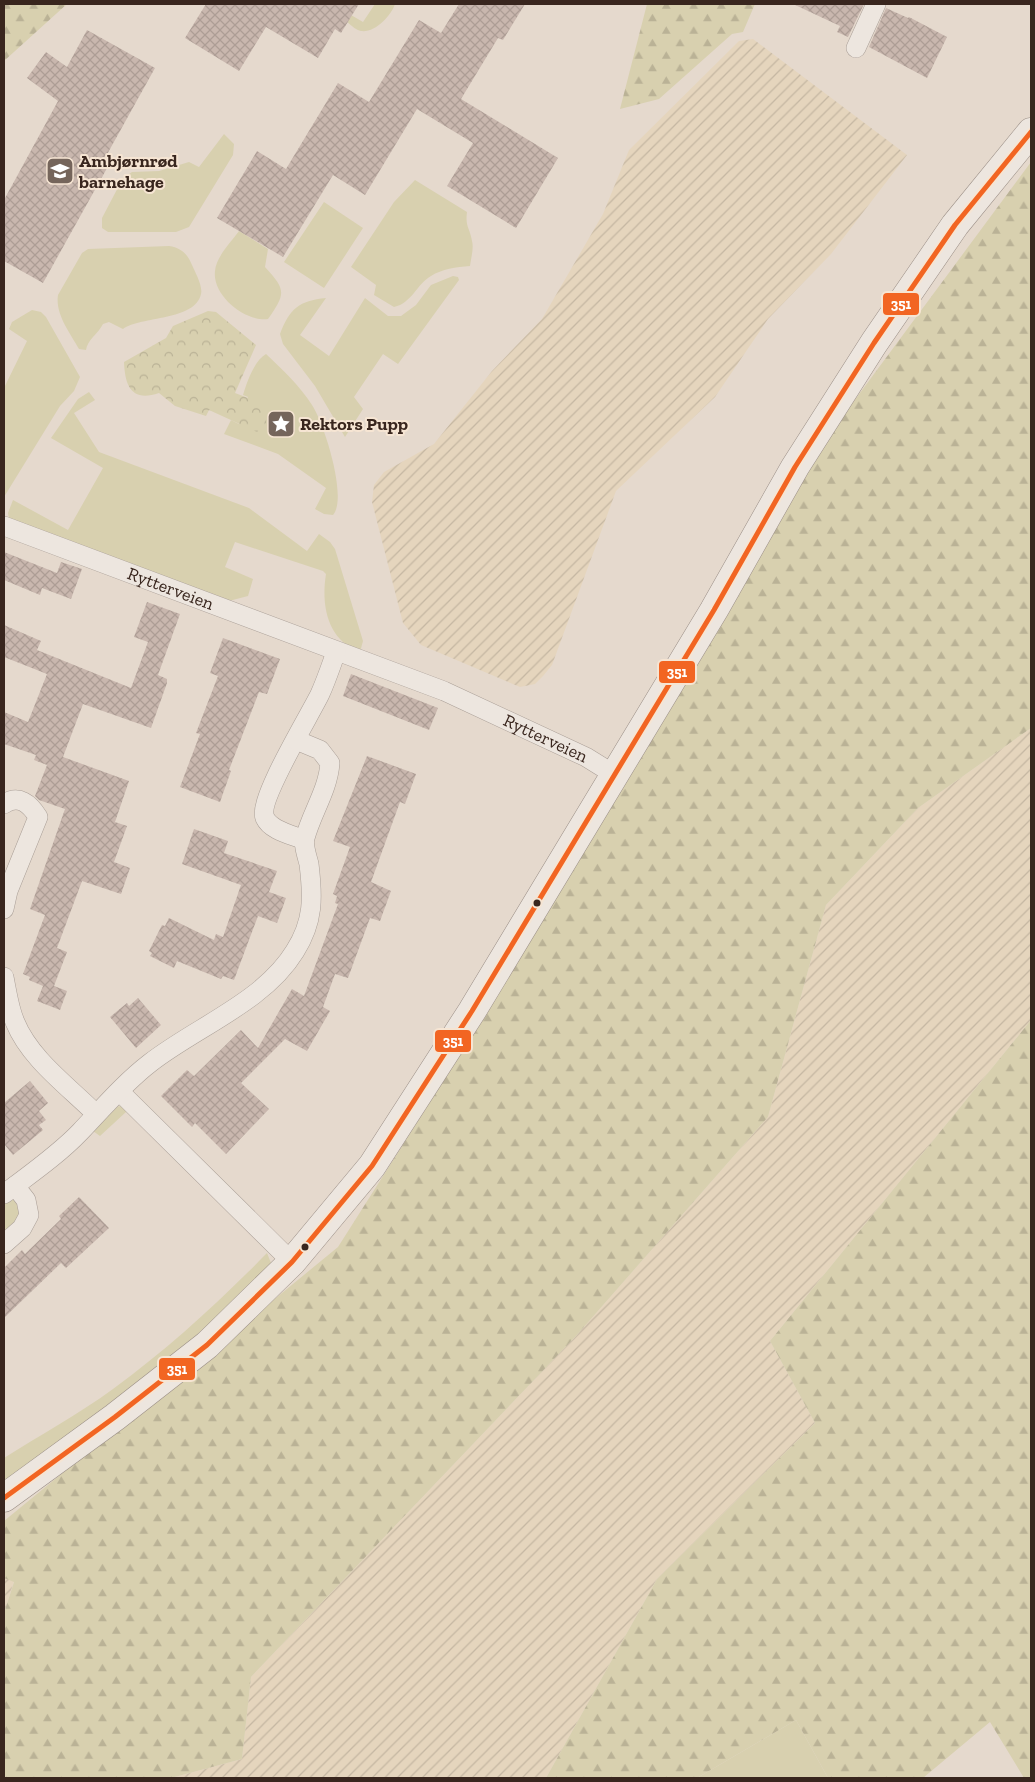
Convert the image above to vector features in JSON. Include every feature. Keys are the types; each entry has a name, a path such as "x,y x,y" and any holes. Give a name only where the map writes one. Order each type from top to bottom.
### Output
{"street":[{"path":"856,48 876,4"},
{"path":"4,1498 115,1417 207,1345 292,1262 372,1166 420,1094 614,776 714,610 795,467 874,343 955,225 1031,132"},
{"name":"Rytterveien","path":"4,526 444,691 586,757 614,776"},
{"path":"304,840 272,826 264,815 283,758 296,740 321,693 336,652"},
{"path":"4,1244 22,1228 29,1216 26,1200 9,1190 79,1133 96,1114 149,1064 194,1031 249,999 270,981 295,951 310,916 313,893 304,840 328,778 330,763 320,750 296,740"},
{"path":"4,804 10,800 23,801 31,806 38,817 6,890 4,909"},
{"path":"4,977 14,1022 25,1041 41,1061 96,1114"},
{"path":"120,1092 292,1262"}],"shaded area":[{"path":"753,39 907,155 831,254 768,319 715,397 616,491 552,665 543,676 535,684 520,687 421,645 403,623 372,502 374,485 384,472 434,444 492,371 542,319 603,214 629,150 739,41"},
{"path":"1031,728 1031,1020 770,1341 815,1423 657,1579 546,1778 171,1778 242,1759 251,1677 576,1336 768,1117 826,905 918,808"},
{"path":"4,1578 14,1581 4,1613"}],"green space":[{"path":"4,4 67,4 4,61"},
{"path":"375,4 395,4 390,14 382,23 372,29 361,31 347,22 351,15 363,22"},
{"path":"647,4 755,4 743,32 732,34 659,99 620,109"},
{"path":"224,134 234,144 233,155 189,227 176,232 108,232 102,228 102,218 123,178 132,172 159,171 189,162 199,167"},
{"path":"1031,162 1031,728 918,808 826,905 768,1117 576,1336 251,1677 242,1759 171,1778 4,1778 4,1613 14,1582 4,1578 4,1521 338,1247 501,990 834,428"},
{"path":"415,180 467,212 467,224 473,250 470,266 449,269 435,274 421,284 410,298 394,307 374,295 376,285 351,267 394,202"},
{"path":"324,202 363,228 324,288 284,262"},
{"path":"239,231 268,249 265,267 277,281 281,292 278,303 268,319 250,316 232,306 219,289 216,280 215,271 218,260"},
{"path":"169,246 177,248 186,254 190,261 201,287 201,294 197,303 178,314 131,325 123,329 109,322 103,324 88,343 86,350 79,349 61,316 58,295 82,253 88,249"},
{"path":"453,276 458,277 459,280 398,364 383,354 354,397 363,409 345,437 315,386 283,344 280,334 292,312 309,301 326,298 300,335 329,356 365,298 388,316 401,316 416,305 431,285"},
{"path":"32,310 41,312 46,317 80,377 74,391 60,406 4,497 4,388 27,341 9,329 12,322"},
{"path":"208,311 216,312 256,345 235,393 267,405 266,423 257,432 209,410 206,416 175,406 159,393 150,395 136,394 128,385 124,362 166,338 173,326"},
{"path":"266,354 296,384 317,414 328,443 336,477 337,506 333,515 324,514 315,509 326,488 278,454 224,434 231,420 239,424 248,397 243,395 249,378 258,362"},
{"path":"89,392 95,400 74,413 99,452 249,508 307,551 319,534 330,542 335,549 363,641 360,652 340,639 333,630 326,609 326,574 323,571 235,542 225,567 253,579 248,596 225,602 9,519 8,513 13,500 68,530 103,468 51,438 78,399"},
{"path":"1031,1020 1031,1778 1024,1778 990,1722 923,1778 828,1778 796,1720 697,1778 546,1778 657,1579 815,1423 770,1341"},
{"path":"114,1107 125,1107 126,1112 100,1136 93,1131"},
{"path":"10,1198 15,1200 23,1214 4,1237 4,1201"},
{"path":"267,1253 271,1263 269,1267 225,1311 144,1380 4,1481 4,1458 87,1407 134,1373 193,1324"},
{"path":"796,1720 828,1778 697,1778"}],"building":[{"path":"206,4 359,4 341,33 335,29 318,58 266,27 239,71 185,38"},
{"path":"459,4 525,4 503,40 498,38 461,99 558,158 516,228 447,186 473,143 417,109 365,195 333,175 283,257 217,218 257,151 286,169 338,83 369,102 419,20 441,33"},
{"path":"793,4 864,4 848,37 837,32 840,26"},
{"path":"886,8 909,17 947,37 927,78 869,47"},
{"path":"87,30 155,68 105,158 111,161 43,283 4,261 4,200 58,101 27,78 46,52 67,67"},
{"path":"4,552 57,573 61,562 82,569 71,599 42,588 40,595 4,580"},
{"path":"147,602 180,614 158,675 167,679 167,683 151,728 83,704 63,757 129,781 115,822 127,826 114,862 130,868 121,894 82,881 57,948 67,952 54,986 67,991 60,1010 37,1001 43,986 29,980 30,977 23,974 45,915 30,909 65,809 39,800 35,796 47,765 34,760 36,755 4,744 4,712 28,722 47,674 4,657 4,625 41,641 37,650 131,688 148,642 134,637"},
{"path":"223,638 280,659 267,694 259,692 229,770 231,771 220,802 180,787 200,734 196,733 218,676 210,673"},
{"path":"351,674 438,708 429,730 343,696"},
{"path":"367,756 416,774 405,804 400,802 371,882 391,891 380,921 370,918 348,978 335,974 323,1007 330,1011 307,1051 285,1039 241,1083 269,1109 226,1154 195,1123 192,1127 161,1096 187,1070 194,1076 241,1030 258,1048 292,989 304,996 338,904 335,903 337,896 333,894 350,847 333,841"},
{"path":"194,829 228,841 224,853 277,871 269,892 286,898 277,923 258,916 234,980 223,976 221,979 177,961 174,968 150,956 152,953 149,951 162,925 165,926 169,918 214,940 216,934 223,937 241,885 182,864"},
{"path":"138,998 161,1025 136,1048 110,1017 127,1003 129,1006"},
{"path":"30,1081 48,1103 39,1111 46,1120 39,1125 43,1130 13,1155 4,1144 4,1103"},
{"path":"79,1197 109,1228 66,1268 61,1263 4,1318 4,1268 22,1250 25,1254 61,1219 59,1216"}],"transit line":[{"name":"351","path":"4,1498 115,1417 207,1345 292,1262 372,1166 472,1011 714,610 795,467 874,343 955,225 1031,132"}],"place":[{"name":"Ambjørnrød barnehage","path":"60,171"},
{"name":"Rektors Pupp","path":"281,424"}]}
